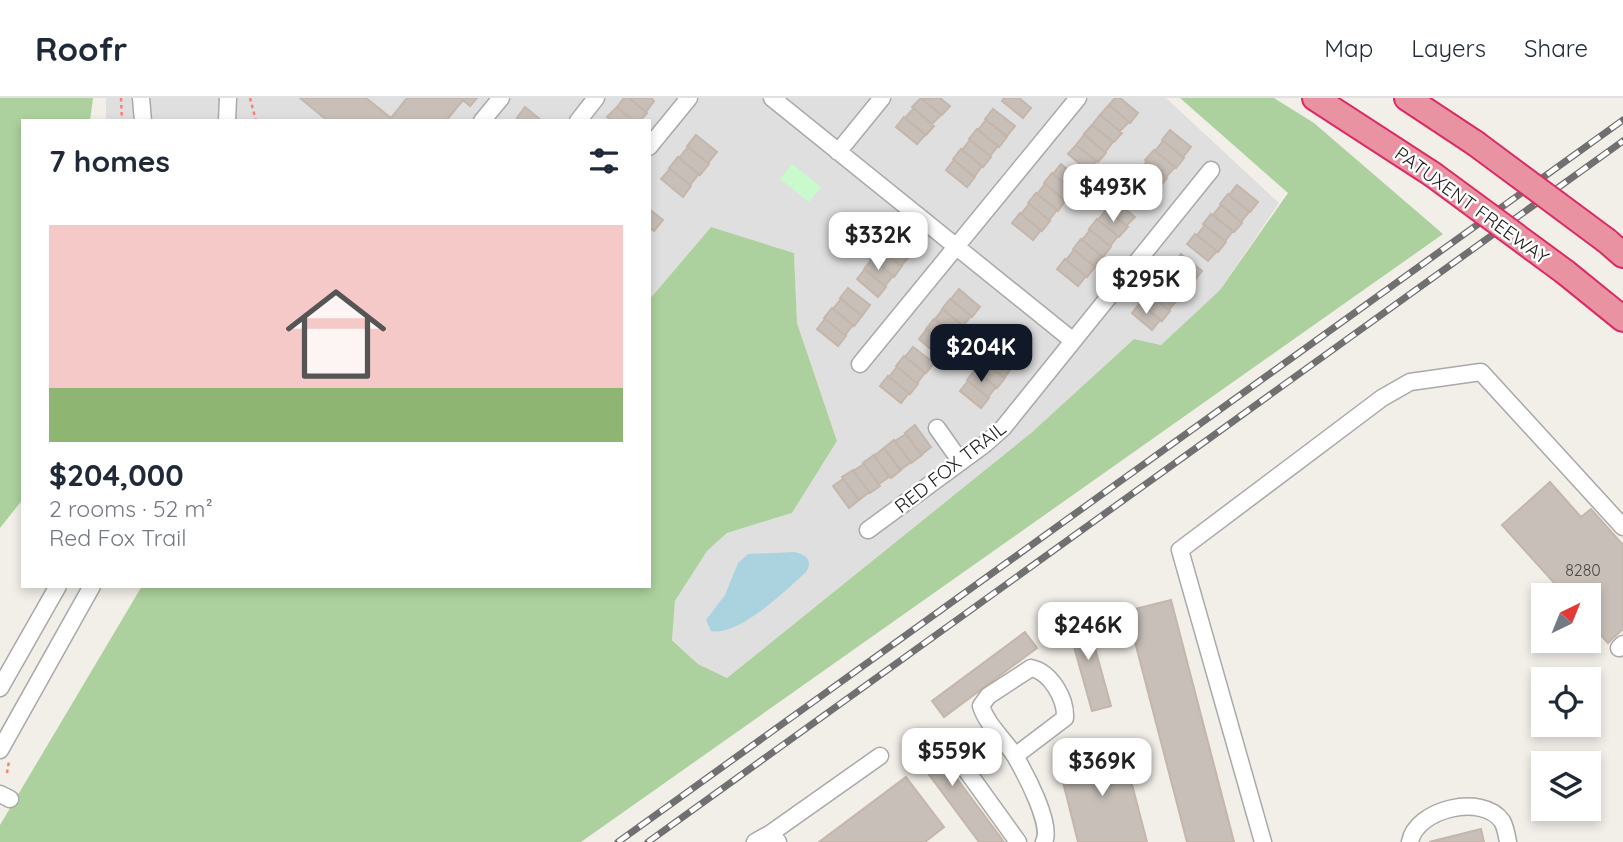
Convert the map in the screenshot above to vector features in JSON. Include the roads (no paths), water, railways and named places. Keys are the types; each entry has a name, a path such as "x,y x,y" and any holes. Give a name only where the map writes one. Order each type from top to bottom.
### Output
{"highway":[{"name":"PATUXENT FREEWAY","path":"1315,98 1432,174 1623,319"},
{"path":"1407,98 1475,143 1615,248"},
{"path":"1572,278 1623,330"}],"street":[{"path":"141,98 143,119"},
{"path":"484,119 501,98"},
{"path":"580,119 596,98"},
{"path":"651,145 689,98"},
{"path":"772,98 1072,341"},
{"path":"838,152 882,98"},
{"path":"860,364 1078,98"},
{"path":"227,119 228,100"},
{"path":"228,100 241,119"},
{"name":"RED FOX TRAIL","path":"868,530 1003,428 1211,170"},
{"path":"1263,842 1180,550 1382,398 1410,382 1481,372 1623,527"},
{"path":"937,428 961,462"},
{"path":"0,688 57,588"},
{"path":"0,750 91,588"},
{"path":"1015,756 1065,718 1066,707 1049,677 1040,670 1031,668 988,696 981,706 1015,756 1045,819 1048,836 1044,842"},
{"path":"755,842 774,838 880,756"},
{"path":"959,760 1018,842"},
{"path":"1410,842 1419,822 1434,814 1474,806 1487,809 1502,821 1508,842"}],"water":[{"path":"794,552 808,559 806,572 748,620 722,631 711,631 706,620 725,595 738,563 748,554"}],"railway":[{"path":"618,842 1623,120"},
{"path":"648,842 1623,141"}]}
